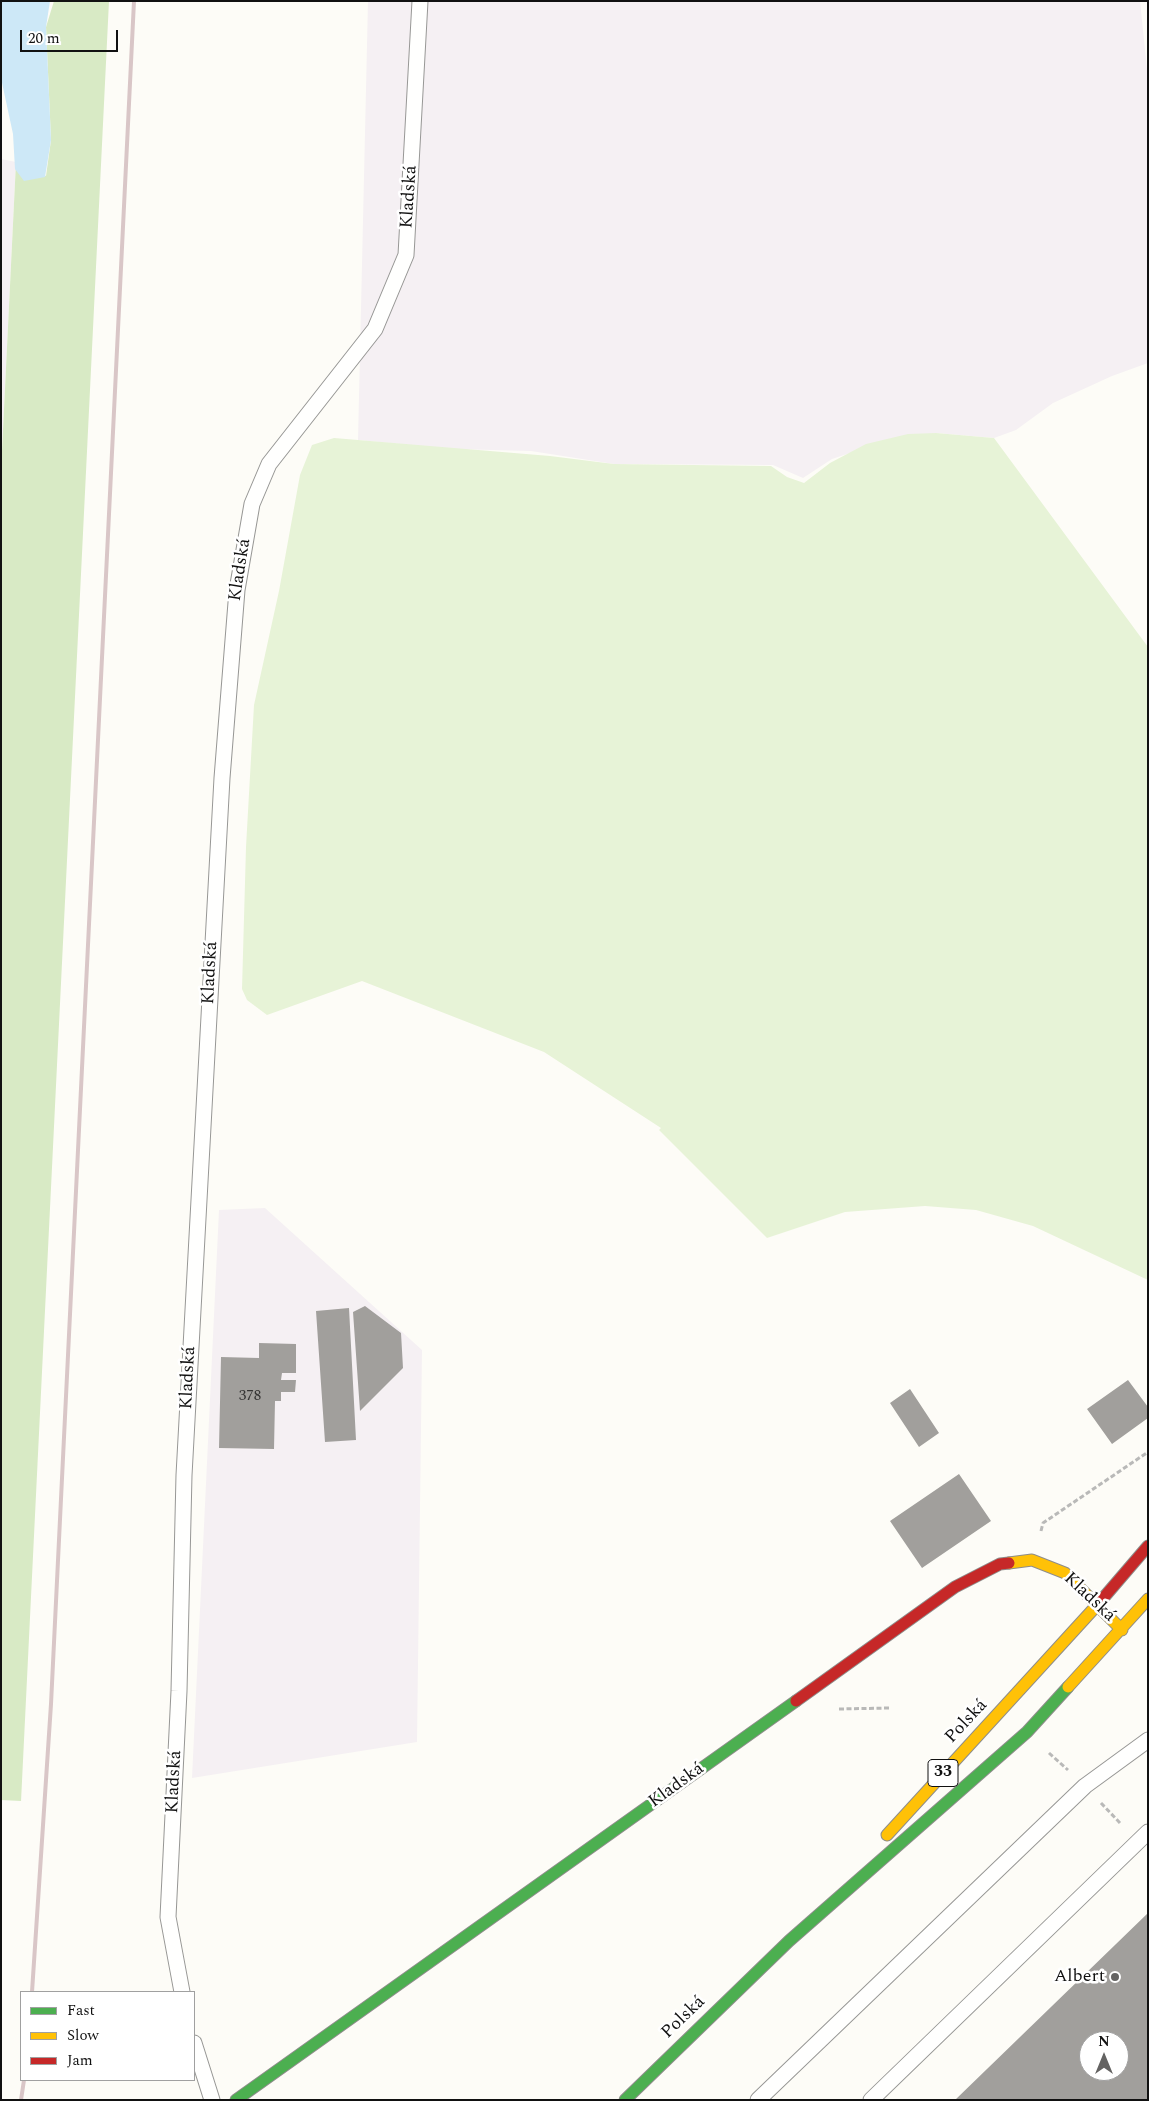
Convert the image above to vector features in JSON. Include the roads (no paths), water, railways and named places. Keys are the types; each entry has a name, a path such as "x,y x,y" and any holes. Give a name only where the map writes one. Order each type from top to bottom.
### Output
{"main road":[{"name":"Polská","path":"876,1846 1097,1606 1148,1546"},
{"name":"Kladská","path":"236,2100 955,1587 1000,1564 1032,1560 1065,1573 1122,1630"},
{"name":"Polská","path":"789,1941 1027,1732 1122,1630 1148,1599"},
{"name":"Polská","path":"626,2100 789,1941 863,1861"}],"lane":[{"name":"Kladská","path":"182,1991 168,1917 179,1691 184,1475 222,778 237,590 252,504 269,464 375,329 406,256 420,1"},
{"path":"758,2100 1085,1786 1148,1740"},
{"path":"871,2100 1148,1832"},
{"path":"195,2046 212,2100"}],"water":[{"path":"1,1 50,1 46,27 51,140 45,177 24,181 15,169 13,134 1,78"}],"railway":[{"path":"32,1991 51,1704 134,1"},
{"path":"21,2100 24,2081"}],"place":[{"name":"Albert","path":"1115,1977"}]}
